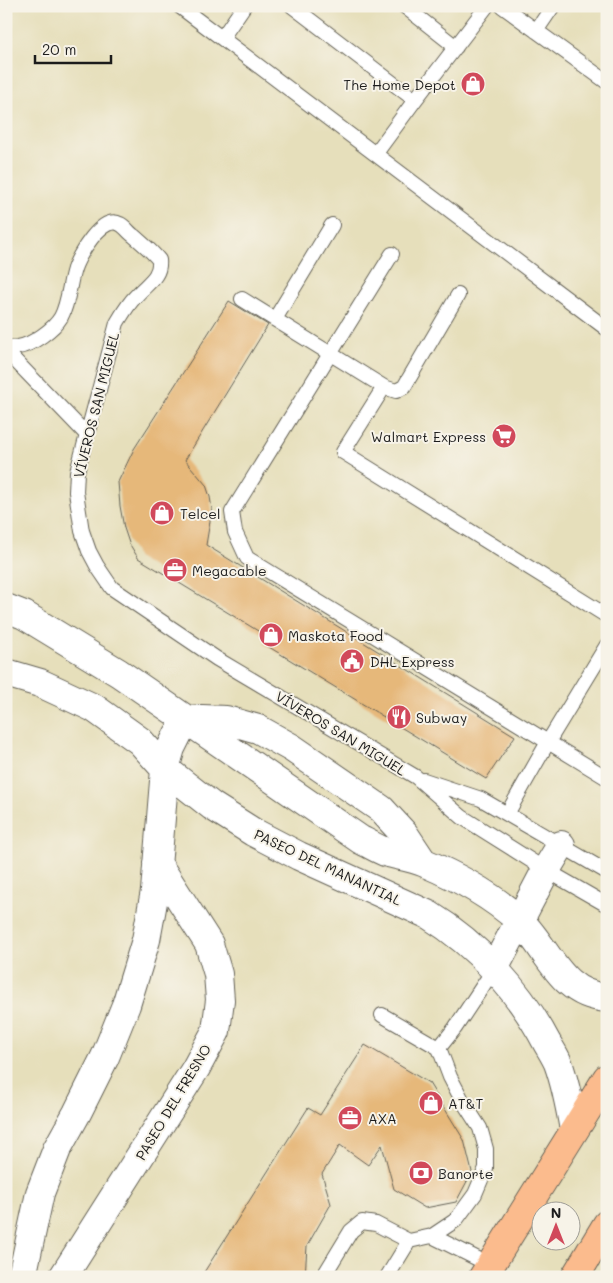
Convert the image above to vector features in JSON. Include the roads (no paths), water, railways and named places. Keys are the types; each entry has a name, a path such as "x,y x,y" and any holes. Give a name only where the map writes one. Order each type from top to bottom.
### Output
{"highway":[{"path":"486,1271 607,1078"},
{"path":"575,1277 607,1224"}],"street":[{"path":"6,608 24,615 119,673 360,840 386,852 423,862 463,882 496,902 519,921 532,935 551,963 573,985 586,993 607,998"},
{"name":"PASEO DEL MANANTIAL","path":"6,673 40,683 94,708 140,741 165,769 212,806 253,832 299,856 429,915 466,940 480,953 522,1002 541,1030 557,1062 569,1098 574,1130"},
{"path":"22,1277 40,1193 57,1149 77,1113 126,1005 146,940 155,891 165,769 175,741 187,720"},
{"path":"187,720 226,720 258,729 292,748 381,809 405,835 423,862"},
{"path":"494,969 561,845"},
{"name":"PASEO DEL FRESNO","path":"63,1277 177,1099 216,1031 220,1000 218,974 209,944 158,863"}],"lane":[{"path":"179,6 607,329"},
{"path":"222,38 244,6"},
{"path":"292,6 415,100"},
{"path":"404,6 456,47"},
{"path":"376,154 486,6"},
{"path":"502,6 607,82"},
{"path":"536,31 553,6"},
{"name":"VÍVEROS SAN MIGUEL","path":"6,346 18,347 34,340 49,331 60,318 77,260 97,231 109,223 120,224 143,243 160,260 160,265 157,274 126,308 117,323 77,472 76,492 82,531 89,551 112,588 217,659 416,777 462,817 546,870 607,905"},
{"path":"274,319 332,224"},
{"path":"392,254 232,512 235,532 247,558 607,778"},
{"path":"242,299 384,387 396,391 404,387 458,295"},
{"path":"6,351 87,436"},
{"path":"384,387 343,452 607,616"},
{"path":"507,814 607,645"},
{"name":"VÍVEROS SAN MIGUEL","path":"416,777 481,800 607,872"},
{"path":"438,1048 455,1028 494,969"},
{"path":"323,1277 351,1231 362,1222 376,1224 409,1241 432,1236 456,1220 475,1194 486,1168 486,1149 480,1128 462,1100 438,1048 382,1015"},
{"path":"432,1236 486,1271"},
{"path":"388,1277 409,1241"}],"place":[{"name":"The Home Depot","path":"473,84"},
{"name":"Walmart Express","path":"504,436"},
{"name":"Telcel","path":"162,513"},
{"name":"Megacable","path":"175,570"},
{"name":"Maskota Food","path":"271,635"},
{"name":"DHL Express","path":"352,661"},
{"name":"Subway","path":"399,717"},
{"name":"AT&T","path":"431,1103"},
{"name":"AXA","path":"350,1118"},
{"name":"Banorte","path":"421,1173"}]}
